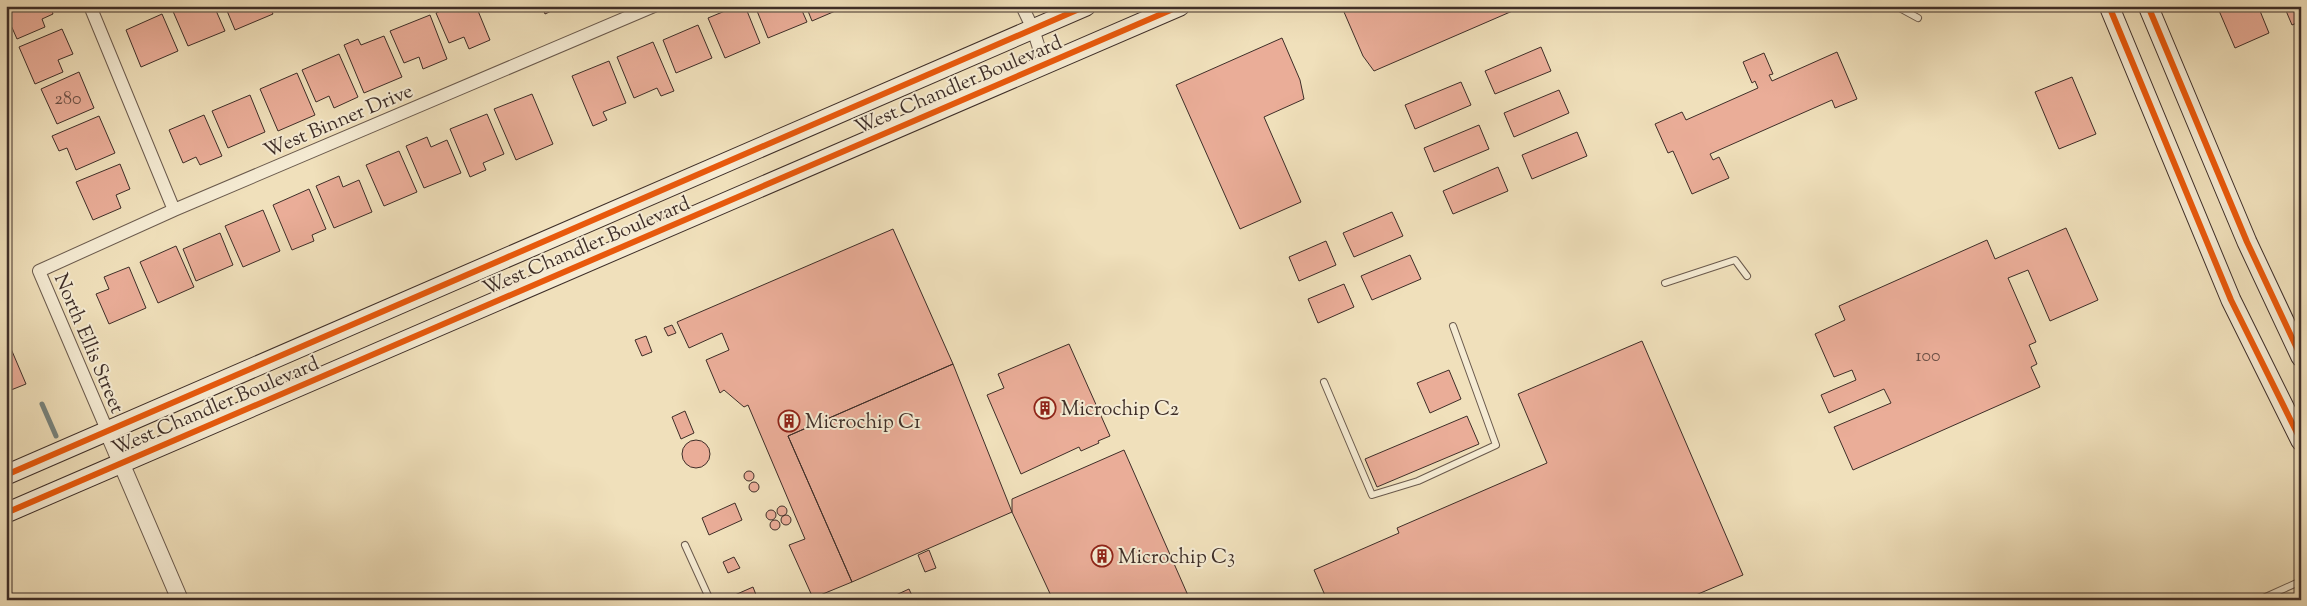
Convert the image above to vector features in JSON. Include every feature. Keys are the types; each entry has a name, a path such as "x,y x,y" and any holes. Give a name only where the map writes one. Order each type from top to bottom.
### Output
{"main road":[{"name":"West Chandler Boulevard","path":"6,475 1086,6"},
{"name":"West Chandler Boulevard","path":"6,513 1180,6"},
{"path":"2109,6 2231,300 2301,440"},
{"path":"2148,6 2230,201 2271,295 2301,357"}],"street":[{"name":"West Binner Drive","path":"39,271 174,210 654,6"},
{"path":"1022,6 1033,29 1044,64"},
{"path":"94,7 174,210"},
{"name":"North Ellis Street","path":"39,271 107,430"},
{"path":"107,430 180,600"}],"lane":[{"path":"1896,6 1918,18"},
{"path":"1665,282 1735,260 1747,276"},
{"path":"1324,382 1372,495 1418,481 1496,445 1453,326"},
{"path":"685,545 710,600"},
{"path":"2258,600 2301,582"}],"building":[{"path":"6,6 50,6 53,14 42,19 45,27 17,39 6,14"},
{"path":"177,6 214,6 225,31 188,46 172,9"},
{"path":"225,6 269,6 273,14 235,30"},
{"path":"452,6 476,6 490,40 469,49 464,37 449,43 436,13"},
{"path":"542,6 562,6 545,14"},
{"path":"737,6 745,6 760,43 725,58 708,18"},
{"path":"755,6 800,6 807,22 768,38"},
{"path":"806,6 847,6 812,21"},
{"path":"1358,6 1524,6 1374,71 1363,56 1344,12"},
{"path":"2217,6 2258,6 2269,33 2235,48"},
{"path":"2284,6 2301,6 2301,21 2292,25"},
{"path":"162,14 178,51 141,67 126,30"},
{"path":"430,15 447,59 423,69 419,57 404,63 390,31"},
{"path":"698,25 712,58 676,73 663,40"},
{"path":"62,29 73,54 58,60 63,72 35,84 19,47"},
{"path":"384,36 402,77 364,93 344,45 358,39 361,45"},
{"path":"1282,38 1300,80 1304,99 1264,117 1301,202 1240,229 1176,85"},
{"path":"653,42 674,91 661,96 657,88 634,98 617,57"},
{"path":"1541,47 1551,71 1495,94 1485,71"},
{"path":"1837,52 1857,99 1835,108 1832,100 1710,154 1713,160 1719,157 1729,178 1692,194 1673,151 1668,153 1655,124 1682,112 1686,120 1758,88 1755,81 1752,83 1743,62 1764,53 1773,74 1769,75 1772,81"},
{"path":"339,54 358,97 334,108 329,96 316,102 302,70"},
{"path":"609,61 626,103 603,112 607,120 593,126 572,76"},
{"path":"79,72 94,108 57,124 41,89"},
{"path":"297,73 315,115 278,131 260,89"},
{"path":"2072,77 2096,134 2059,149 2035,92"},
{"path":"1461,82 1471,105 1415,129 1405,105"},
{"path":"1559,90 1569,113 1514,137 1504,113"},
{"path":"532,94 553,144 516,160 494,109"},
{"path":"250,95 265,132 228,148 212,111"},
{"path":"487,114 504,154 483,163 486,170 470,177 450,129"},
{"path":"204,115 222,156 200,165 196,157 183,163 169,130"},
{"path":"99,116 115,153 76,170 67,148 59,151 52,136"},
{"path":"1479,125 1489,149 1434,172 1424,148"},
{"path":"1577,132 1587,156 1532,179 1522,155"},
{"path":"427,137 431,147 447,140 461,173 424,188 406,146"},
{"path":"399,151 417,192 384,206 366,165"},
{"path":"120,164 130,189 116,195 121,208 93,220 76,182"},
{"path":"1498,167 1508,191 1453,214 1443,191"},
{"path":"339,176 343,187 359,180 372,212 334,228 316,186"},
{"path":"309,189 326,229 312,235 314,241 292,250 273,205"},
{"path":"263,210 280,251 243,267 225,226"},
{"path":"1392,212 1403,236 1354,257 1343,233"},
{"path":"2066,228 2098,300 2050,321 2028,270 2008,278 2036,342 2029,345 2037,364 2031,367 2040,387 1853,470 1834,427 1891,403 1884,389 1829,413 1821,395 1856,380 1852,370 1834,377 1815,334 1845,320 1839,306 1987,240 1995,259"},
{"name":"Microchip C1","path":"893,229 953,364 788,436 852,582 813,598 789,545 805,539 748,405 744,407 724,390 720,393 706,360 729,350 722,333 689,348 677,322"},
{"path":"220,233 233,265 196,281 183,249"},
{"path":"1326,241 1336,265 1299,281 1289,257"},
{"path":"176,246 194,287 158,303 140,262"},
{"path":"1410,255 1421,279 1372,300 1361,276"},
{"path":"129,267 146,308 109,324 96,294 109,289 104,277"},
{"path":"1344,284 1354,307 1318,323 1308,299"},
{"path":"672,325 676,333 668,336 664,328"},
{"path":"646,336 652,352 642,356 635,340"},
{"path":"6,337 26,384 6,392"},
{"path":"1642,341 1743,575 1684,600 1327,600 1314,570 1399,533 1397,528 1547,463 1518,394"},
{"name":"Microchip C2","path":"1069,344 1110,436 1081,451 1079,447 1021,474 987,395 1004,388 998,374"},
{"name":"Microchip C1","path":"953,364 1012,512 852,582 788,436"},
{"path":"1449,370 1461,399 1430,413 1417,383"},
{"path":"685,411 694,433 681,439 672,417"},
{"path":"1467,416 1479,444 1377,487 1365,459"},
{"path":"696,440 706,444 710,454 706,464 696,468 686,464 682,454 686,444"},
{"name":"Microchip C3","path":"1124,450 1190,600 1053,600 1012,512 1012,499"},
{"path":"749,471 754,476 749,481 744,476"},
{"path":"754,482 759,487 754,492 749,487"},
{"path":"735,503 742,520 709,535 702,518"},
{"path":"780,506 784,506 787,511 786,515 780,516 777,513 777,509"},
{"path":"769,510 773,510 776,515 773,520 769,520 766,517 766,513"},
{"path":"784,515 788,515 791,520 790,524 784,525 781,522 781,518"},
{"path":"775,520 780,525 775,530 770,525"},
{"path":"929,550 936,568 925,572 918,555"},
{"path":"734,557 740,568 728,573 723,562"},
{"path":"753,587 758,600 723,600 728,598"},
{"path":"909,589 914,600 885,600"}],"waterway":[{"path":"42,404 56,436"}],"cycle path":[{"path":"6,475 1086,6"},
{"path":"6,513 1180,6"},
{"path":"2109,6 2231,300 2301,441"},
{"path":"2148,6 2247,242 2301,357"}],"place":[{"name":"Microchip C2","path":"1045,408"},
{"name":"Microchip C1","path":"789,421"},
{"name":"Microchip C3","path":"1102,556"}]}
